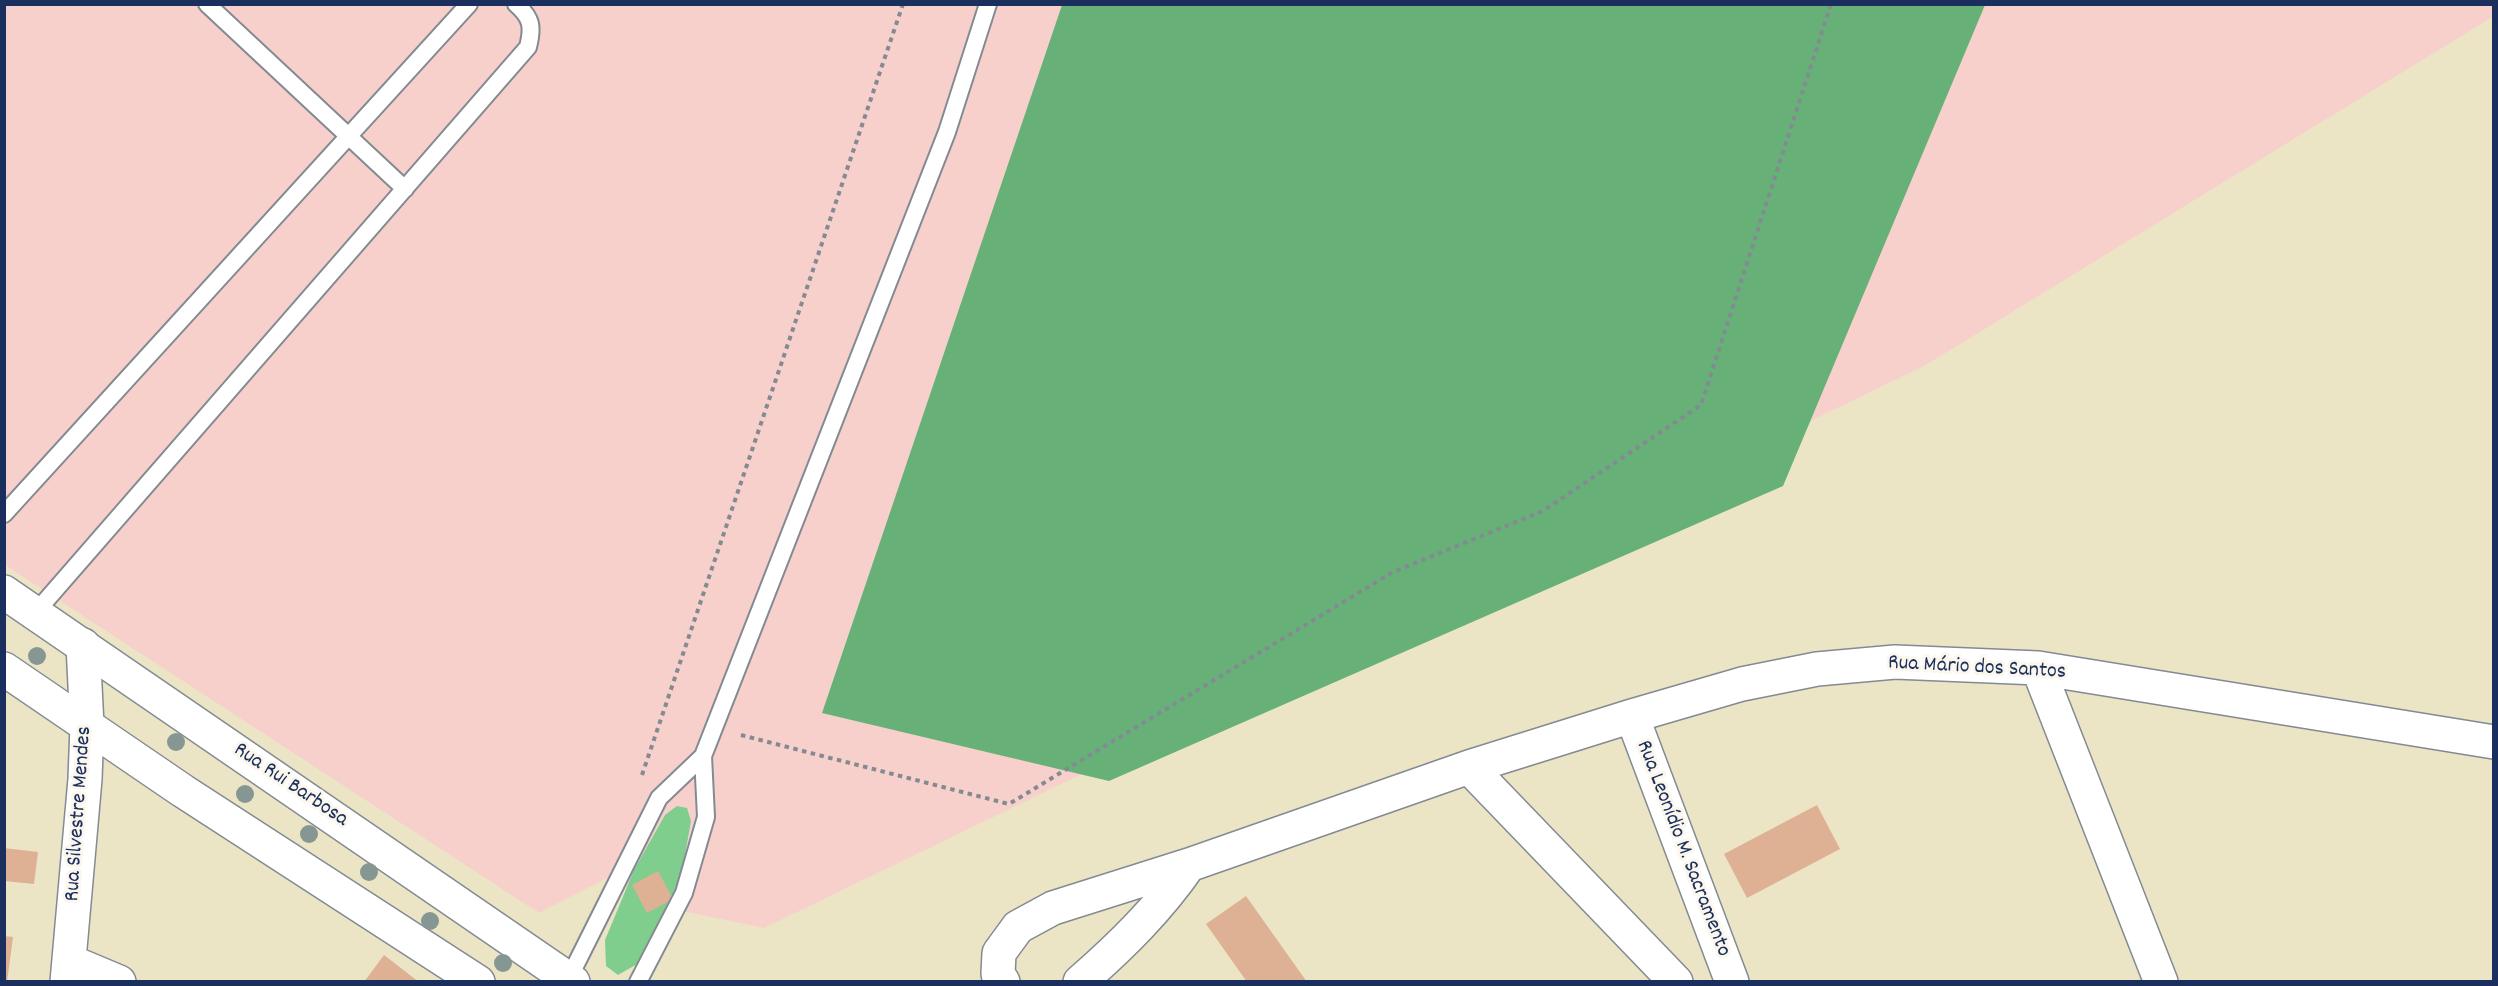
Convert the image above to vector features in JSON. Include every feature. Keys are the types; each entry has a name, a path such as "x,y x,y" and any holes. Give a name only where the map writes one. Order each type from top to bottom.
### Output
{"street":[{"name":"Rua Rui Barbosa","path":"4,592 570,980"},
{"name":"Rua Silvestre Mendes","path":"68,971 85,779 87,726 83,645"},
{"name":"Rua Mário dos Santos","path":"1003,981 998,974 999,953 1018,927 1053,908 1189,865 1469,767 1632,716 1742,684 1817,669 1895,662 2038,668 2160,686 2493,742"},
{"path":"2038,668 2160,981"},
{"path":"4,669 193,798 478,981"},
{"name":"Rua Leonídio M. Sacramento","path":"1632,716 1732,981"},
{"path":"1469,767 1676,981"},
{"path":"1080,981 1152,914 1189,865"},
{"path":"68,971 119,981"}],"lane":[{"path":"207,4 405,189"},
{"path":"4,514 469,4"},
{"path":"35,613 528,47 532,24 526,13 516,4"},
{"path":"638,981 684,893 706,817 703,756 942,144 988,4"},
{"path":"570,980 659,798 703,756"}],"path":[{"path":"641,776 903,4"},
{"path":"714,728 1009,804 1393,572 1543,511 1701,405 1831,4"}],"shaded area":[{"path":"2493,4 2494,16 1926,365 764,928 677,910 607,878 539,913 5,565 4,5"}],"green space":[{"path":"1062,4 1985,5 1783,486 1109,781 822,713"},
{"path":"677,806 687,808 691,821 680,883 639,963 618,975 606,966 605,940 634,870 665,815"}],"building":[{"path":"1817,805 1840,849 1747,898 1724,854"},
{"path":"4,848 38,852 34,884 4,881"},
{"path":"658,871 673,899 647,913 632,885"},
{"path":"1246,896 1307,982 1247,982 1206,924"},
{"path":"4,936 13,937 7,982 4,982"},
{"path":"384,955 419,982 364,982"}]}
